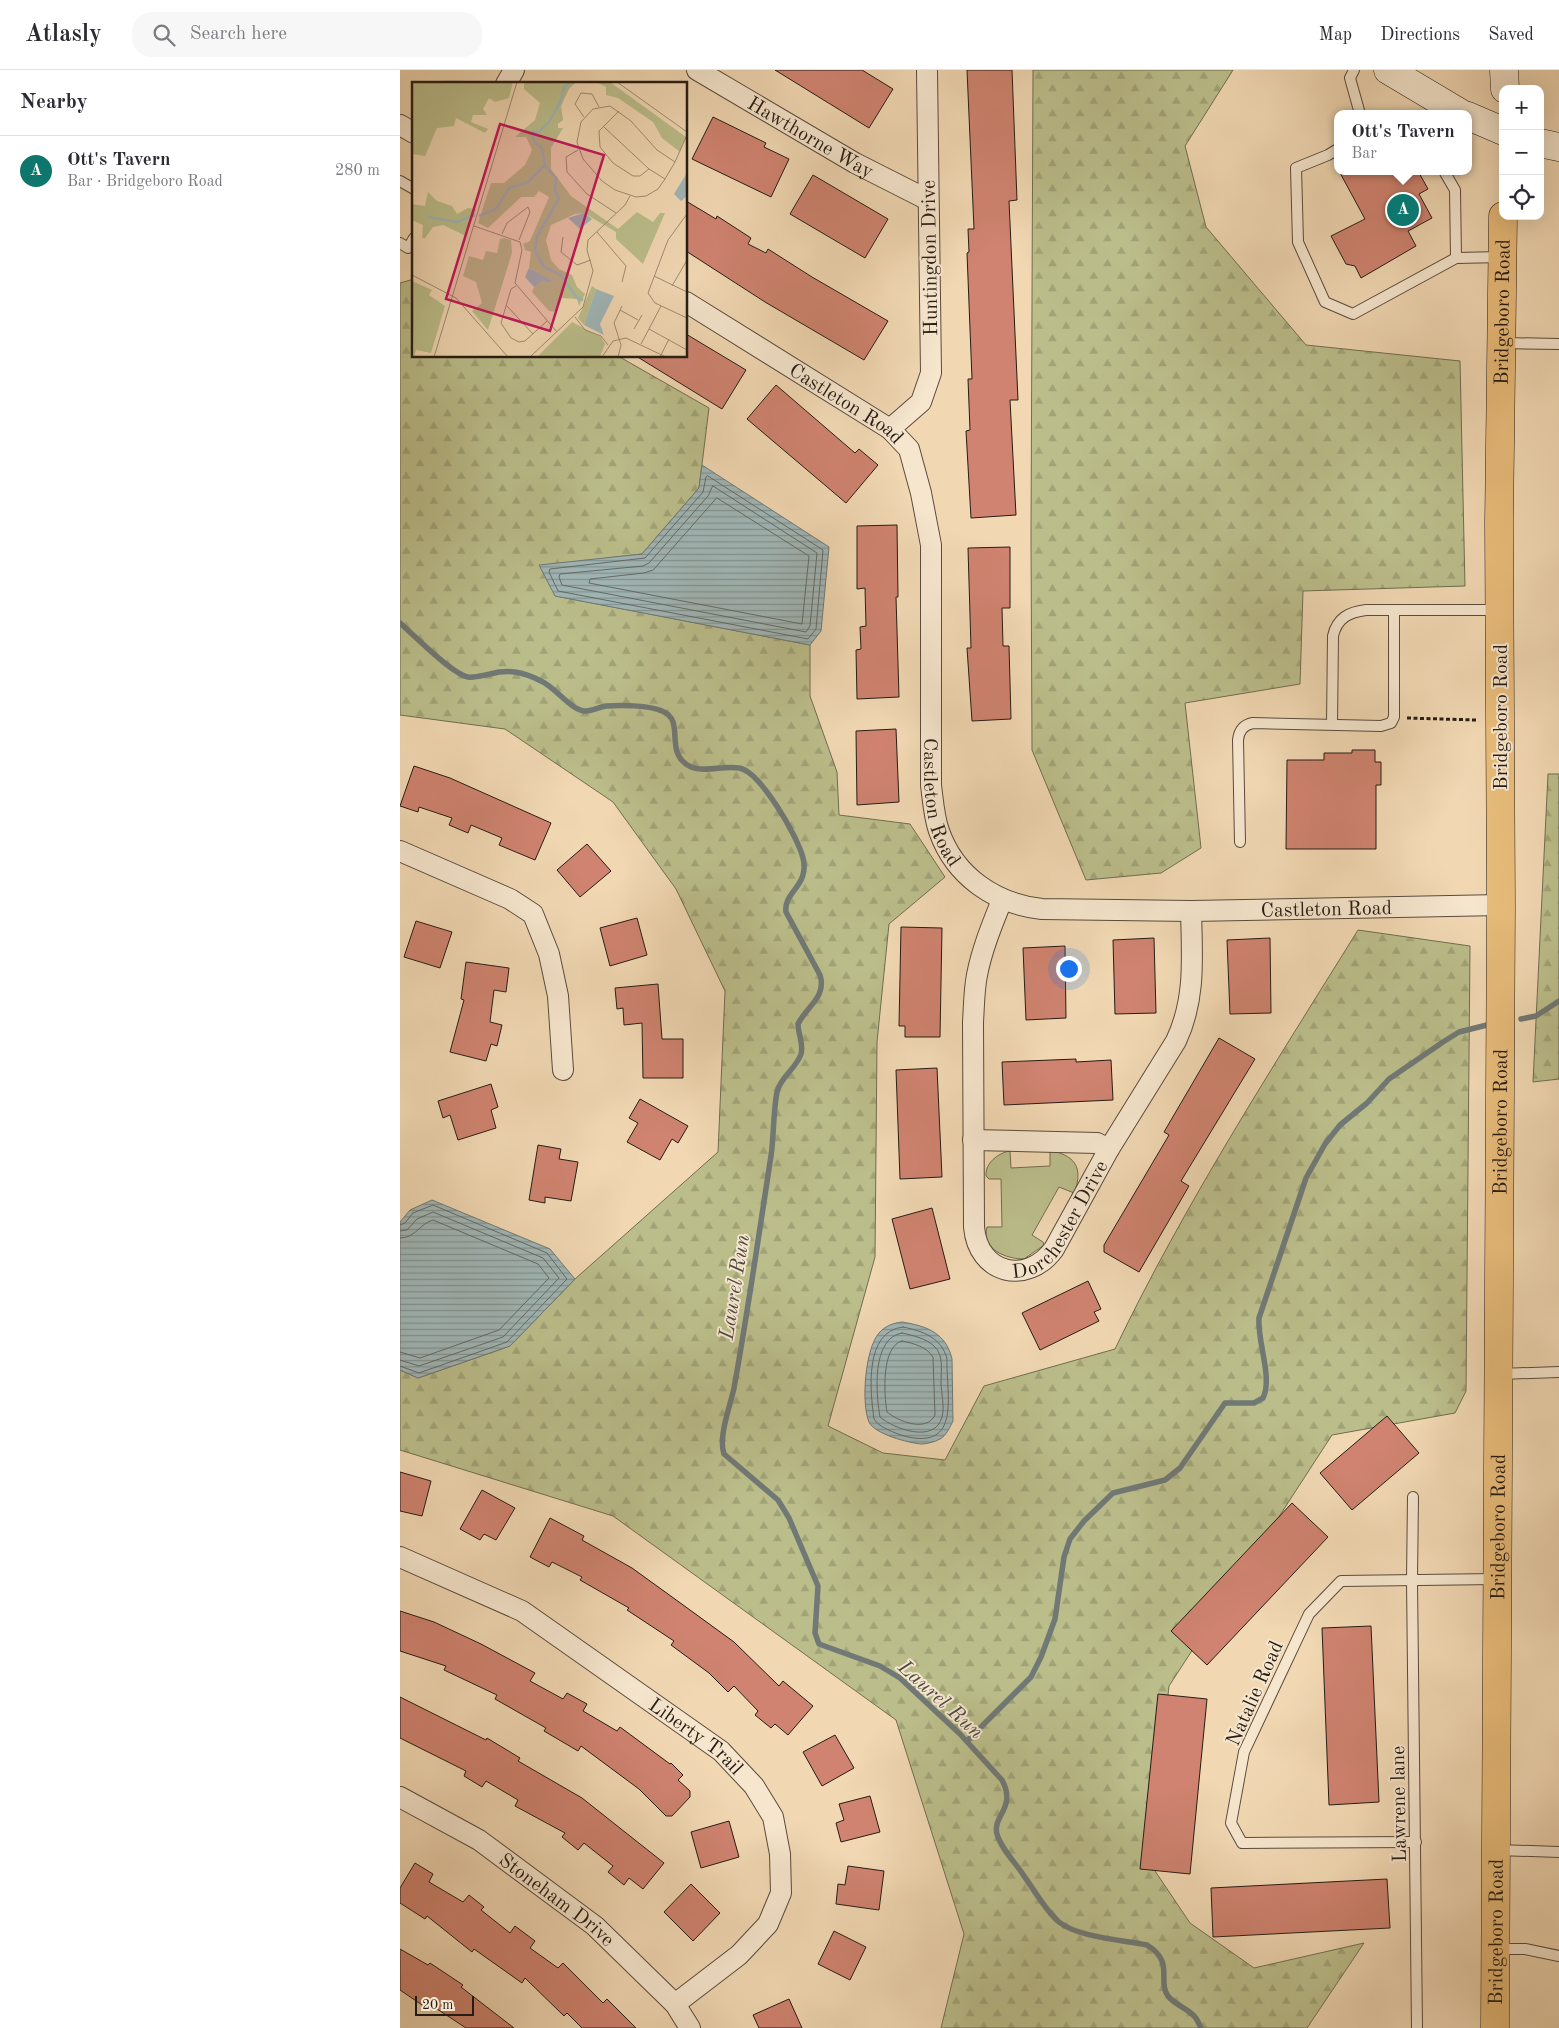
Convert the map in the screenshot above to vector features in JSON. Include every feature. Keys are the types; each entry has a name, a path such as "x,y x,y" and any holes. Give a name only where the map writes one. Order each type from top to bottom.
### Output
{"main road":[{"path":"1388,70 1455,110"},
{"path":"1504,70 1505,85"},
{"path":"1472,118 1501,130"},
{"path":"1544,144 1559,147"},
{"name":"Bridgeboro Road","path":"1495,2028 1502,905 1500,610 1503,220"}],"street":[{"path":"507,82 514,70"},
{"name":"Hawthorne Way","path":"697,70 855,163 928,200"},
{"name":"Huntingdon Drive","path":"890,429 921,402 930,373 927,70"},
{"path":"400,125 412,132"},
{"name":"Castleton Road","path":"688,303 890,429 909,449 921,493 931,545 931,785 934,809 939,831 952,856 978,886 1002,900 1022,907 1042,909 1191,911 1502,905"},
{"path":"400,851 510,898 533,914 550,954 558,996 563,1070"},
{"name":"Dorchester Drive","path":"1002,900 989,931 976,977 973,1022 974,1227 977,1245 988,1261 997,1266 1014,1270 1032,1267 1049,1256 1109,1149 1176,1041 1184,1024 1190,1003 1192,981 1191,911"},
{"path":"973,1140 1097,1143 1109,1149"},
{"name":"Liberty Trail","path":"400,1558 522,1611 721,1751 754,1786 773,1818 780,1854 781,1893 768,1924 739,1956 675,2004"},
{"name":"Stoneham Drive","path":"400,1798 479,1840 595,1926 675,2004 690,2028"}],"lane":[{"path":"1354,70 1350,78 1359,110"},
{"path":"1334,151 1296,168 1298,242 1325,302 1353,314 1456,258 1503,257"},
{"path":"1447,175 1456,190 1456,258"},
{"path":"400,181 412,188"},
{"path":"400,243 408,248 412,241"},
{"path":"1502,343 1559,344"},
{"path":"1240,842 1238,740 1243,728 1253,724 1381,726 1391,723 1394,718 1394,610"},
{"path":"1332,724 1333,636 1338,622 1343,617 1358,611 1500,610"},
{"path":"1499,1374 1559,1372"},
{"name":"Lawrene lane","path":"1413,1497 1412,1580 1417,2028"},
{"name":"Natalie Road","path":"1416,1842 1242,1844 1231,1823 1244,1752 1309,1614 1341,1581 1498,1579"},
{"path":"1496,1850 1559,1852"},
{"path":"1495,1948 1525,1949 1559,1956"}],"path":[{"path":"1394,718 1476,720"}],"green space":[{"path":"1033,70 1233,70 1185,146 1206,227 1306,345 1460,361 1465,586 1303,591 1300,684 1185,703 1201,848 1161,873 1086,880 1032,750"},
{"path":"412,280 412,358 622,358 709,408 699,488 642,554 540,566 556,596 810,645 810,696 837,772 839,815 910,824 945,877 889,924 877,1042 875,1257 828,1426 883,1453 945,1460 984,1386 1115,1349 1200,1188 1358,930 1470,946 1466,1391 1455,1413 1332,1435 1169,1686 1149,1862 1190,1923 1254,1968 1364,1943 1307,2028 941,2028 964,1934 896,1720 613,1516 400,1450 400,1370 418,1378 510,1346 575,1279 718,1152 725,991 676,889 613,802 505,729 400,715 400,283"},
{"path":"1548,774 1559,774 1559,1079 1533,1082"},
{"path":"1010,1151 1011,1168 1050,1166 1050,1153 1052,1151 1067,1156 1076,1165 1078,1171 1077,1185 1074,1193 1059,1187 1032,1235 1043,1242 1044,1245 1024,1259 1017,1259 997,1252 988,1242 986,1235 987,1227 1002,1227 1001,1179 989,1179 986,1176 986,1171 993,1159"}],"water":[{"path":"702,465 829,547 821,631 810,645 555,596 539,565 642,554 699,488"},
{"path":"432,1200 550,1249 575,1279 510,1346 418,1378 400,1370 400,1222 410,1210"},
{"path":"902,1322 920,1326 934,1332 945,1343 952,1359 953,1421 942,1438 930,1443 921,1444 901,1440 884,1434 869,1422 865,1390 870,1351 874,1341 884,1328"}],"building":[{"path":"775,70 862,70 893,89 869,128"},
{"path":"967,70 1012,70 1017,200 1009,201 1018,400 1010,400 1016,515 971,518 966,431 970,430 968,379 972,379 967,253 969,252 968,229 974,229"},
{"path":"713,117 766,143 764,147 789,159 771,197 692,159"},
{"path":"813,175 888,219 865,258 790,214"},
{"path":"1341,175 1420,175 1428,189 1419,194 1432,218 1408,231 1416,246 1361,278 1355,266 1346,264 1331,236 1365,219"},
{"path":"688,202 716,219 717,216 751,238 748,244 766,253 768,249 888,321 864,360 765,302 688,252"},
{"path":"688,335 746,370 722,409 639,358 688,358"},
{"path":"776,385 855,453 859,449 878,465 846,503 747,419"},
{"path":"897,525 898,597 896,597 899,697 857,699 856,650 861,649 860,627 866,626 865,588 857,589 857,526"},
{"path":"1010,547 1010,608 1002,608 1003,646 1009,646 1011,719 972,721 967,648 971,648 968,548"},
{"path":"896,729 899,802 857,805 856,731"},
{"path":"1352,750 1375,750 1375,762 1381,762 1381,785 1376,785 1376,849 1286,849 1287,760 1324,760 1324,753 1352,753"},
{"path":"414,766 450,778 551,823 535,860 499,845 502,838 471,825 468,833 449,825 452,818 419,807 418,812 400,806"},
{"path":"587,844 611,871 580,897 557,870"},
{"path":"637,918 647,955 610,966 600,928"},
{"path":"416,921 452,932 440,968 404,957"},
{"path":"901,927 942,928 940,1037 905,1037 905,1026 899,1026"},
{"path":"1154,938 1156,1013 1115,1014 1113,940"},
{"path":"1270,938 1271,1013 1230,1014 1227,940"},
{"path":"1065,946 1066,1018 1026,1020 1023,948"},
{"path":"466,962 509,968 506,992 494,990 490,1022 502,1025 497,1046 491,1044 486,1061 450,1052 464,1000 461,999"},
{"path":"658,984 662,1039 683,1039 683,1078 643,1078 642,1023 624,1025 623,1008 617,1009 615,988"},
{"path":"1219,1038 1255,1059 1181,1181 1189,1186 1139,1272 1104,1252 1104,1245 1169,1135 1164,1132"},
{"path":"1076,1059 1076,1062 1111,1060 1113,1100 1004,1105 1002,1062"},
{"path":"937,1068 942,1177 900,1179 896,1070"},
{"path":"491,1084 498,1107 491,1110 496,1128 458,1140 450,1115 443,1118 438,1101"},
{"path":"640,1099 688,1126 678,1143 672,1139 660,1160 627,1142 638,1123 629,1118"},
{"path":"538,1145 561,1149 559,1159 578,1162 571,1201 545,1197 545,1203 529,1200"},
{"path":"932,1208 950,1279 910,1289 892,1219"},
{"path":"1088,1281 1101,1309 1094,1312 1099,1321 1040,1350 1022,1313"},
{"path":"1387,1416 1419,1453 1352,1510 1320,1473"},
{"path":"400,1472 431,1481 422,1516 400,1511"},
{"path":"482,1490 515,1508 496,1540 484,1534 480,1540 460,1529"},
{"path":"1292,1503 1328,1537 1207,1665 1171,1631"},
{"path":"550,1518 584,1536 582,1540 632,1568 734,1642 779,1686 783,1681 813,1706 788,1735 775,1724 771,1728 755,1715 758,1711 734,1686 728,1692 709,1673 671,1645 674,1641 627,1610 629,1608 580,1580 582,1577 552,1562 549,1567 530,1557"},
{"path":"400,1611 434,1622 481,1644 535,1673 530,1681 563,1699 567,1693 587,1704 583,1711 617,1731 620,1727 671,1763 683,1775 678,1780 690,1791 690,1797 672,1816 666,1816 639,1789 581,1746 578,1751 544,1731 546,1728 495,1699 497,1695 444,1670 446,1666 400,1651"},
{"path":"1371,1626 1379,1802 1329,1805 1322,1628"},
{"path":"1158,1694 1207,1699 1190,1874 1140,1869"},
{"path":"400,1697 486,1740 487,1738 520,1758 518,1761 582,1798 664,1863 643,1889 629,1878 624,1885 608,1872 613,1866 584,1843 578,1850 562,1837 565,1833 515,1806 518,1800 486,1781 482,1787 464,1776 466,1771 400,1738"},
{"path":"835,1735 854,1768 822,1786 803,1752"},
{"path":"870,1796 880,1832 841,1842 836,1823 844,1820 839,1804"},
{"path":"729,1821 739,1857 701,1868 691,1832"},
{"path":"415,1863 433,1874 429,1882 463,1902 469,1895 484,1907 481,1910 510,1933 515,1926 535,1941 530,1948 558,1968 563,1963 603,2003 607,1999 636,2028 582,2028 567,2013 564,2016 525,1978 522,1983 474,1949 472,1952 427,1916 425,1919 400,1903 400,1888"},
{"path":"848,1866 884,1871 879,1910 836,1904 838,1884 845,1885"},
{"path":"1387,1879 1390,1928 1213,1937 1211,1888"},
{"path":"691,1884 720,1913 693,1941 664,1912"},
{"path":"834,1931 866,1947 850,1980 818,1964"},
{"path":"400,1949 428,1965 430,1963 463,1985 461,1987 514,2028 466,2028 428,2003 425,2007 400,1990"},
{"path":"789,1999 802,2028 759,2028 753,2015"}],"waterway":[{"name":"Laurel Run","path":"400,623 443,662 468,677 497,672 522,674 546,684 573,706 584,711 606,706 642,707 662,711 673,722 676,746 682,761 696,769 733,767 748,772 767,792 786,821 800,848 804,868 800,882 788,899 786,912 820,975 821,990 798,1024 802,1046 801,1054 796,1064 782,1081 777,1092 771,1156 749,1301 734,1388 723,1431 724,1454 778,1500 789,1518 818,1586 815,1633 819,1644 880,1666 900,1678 960,1734 1002,1780 1007,1798 996,1828 999,1840 1049,1912 1059,1922 1077,1931 1088,1935 1147,1945 1155,1951 1161,1958 1165,1990 1168,1996 1194,2016 1201,2028"},
{"path":"1521,1019 1536,1016 1559,1001"},
{"path":"967,1741 1031,1677 1041,1657 1055,1619 1064,1557 1070,1539 1084,1521 1113,1493 1165,1480 1180,1468 1225,1403 1254,1403 1263,1398 1266,1390 1266,1370 1260,1337 1259,1318 1306,1178 1325,1144 1340,1125 1367,1103 1389,1079 1459,1032 1487,1025"}],"place":[{"name":"Ott's Tavern","path":"1403,210"}]}
